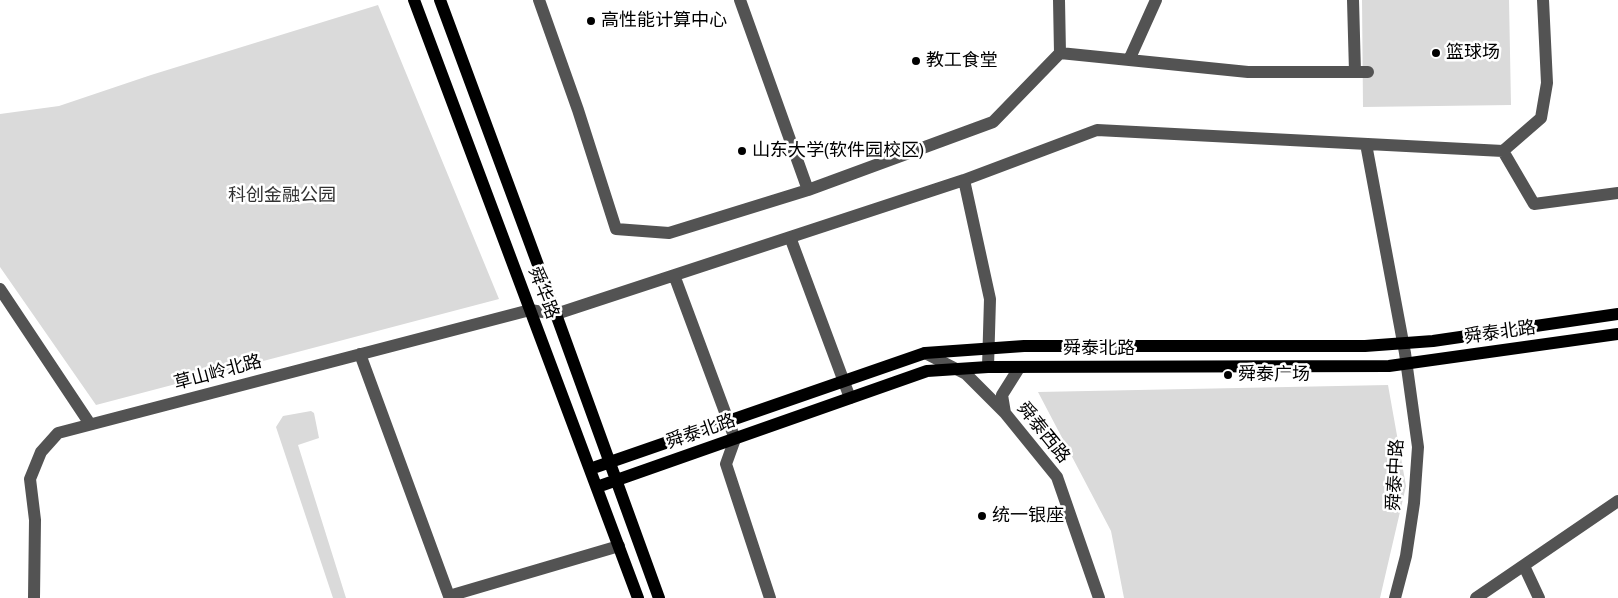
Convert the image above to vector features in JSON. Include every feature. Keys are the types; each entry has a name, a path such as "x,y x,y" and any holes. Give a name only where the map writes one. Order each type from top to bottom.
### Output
{"main road":[{"name":"舜华路","path":"414,0 638,598"},
{"name":"舜华路","path":"440,0 659,598"},
{"path":"590,468 925,353 1024,346 1365,346 1405,353 1433,341 1618,314"},
{"name":"舜泰北路","path":"597,487 927,371 988,366 1389,366 1405,353 1618,334"}],"street":[{"path":"538,0 578,110 616,229 669,233 808,190 993,122 1060,53 1059,0"},
{"path":"740,0 808,190"},
{"path":"1129,60 1156,0"},
{"path":"1353,0 1355,72"},
{"path":"556,314 964,180 1097,130 1503,151 1541,118 1547,83 1543,0"},
{"path":"1060,53 1248,72 1368,72"},
{"name":"舜泰中路","path":"1366,144 1405,353 1418,447 1414,503 1406,556 1395,598"},
{"path":"1503,151 1534,204 1618,193"},
{"path":"964,180 990,299 988,366"},
{"path":"790,237 850,398"},
{"path":"674,275 735,439 726,464 770,598"},
{"path":"0,289 90,424"},
{"name":"草山岭北路","path":"36,596 35,520 30,479 41,452 58,433 530,310 556,314"},
{"name":"舜泰西路","path":"925,353 966,374 1005,413 1057,477 1099,598"},
{"path":"360,354 450,596 619,546"},
{"path":"1005,413 1002,395 1019,368 1023,367"},
{"path":"1476,598 1618,501"},
{"path":"1524,566 1539,598"}],"green space":[{"name":"篮球场","path":"1362,0 1509,0 1511,105 1363,107"},
{"name":"科创金融公园","path":"378,5 499,299 96,405 0,267 0,114 59,106 151,75"},
{"path":"1388,385 1406,486 1380,598 1124,598 1111,531 1038,392"},
{"path":"311,411 314,413 319,438 298,445 346,598 333,598 276,427 283,416"}],"place":[{"name":"高性能计算中心","path":"591,21"},
{"name":"篮球场","path":"1436,53"},
{"name":"教工食堂","path":"916,61"},
{"name":"山东大学(软件园校区)","path":"742,151"},
{"name":"舜泰广场","path":"1228,375"},
{"name":"统一银座","path":"982,516"}]}
